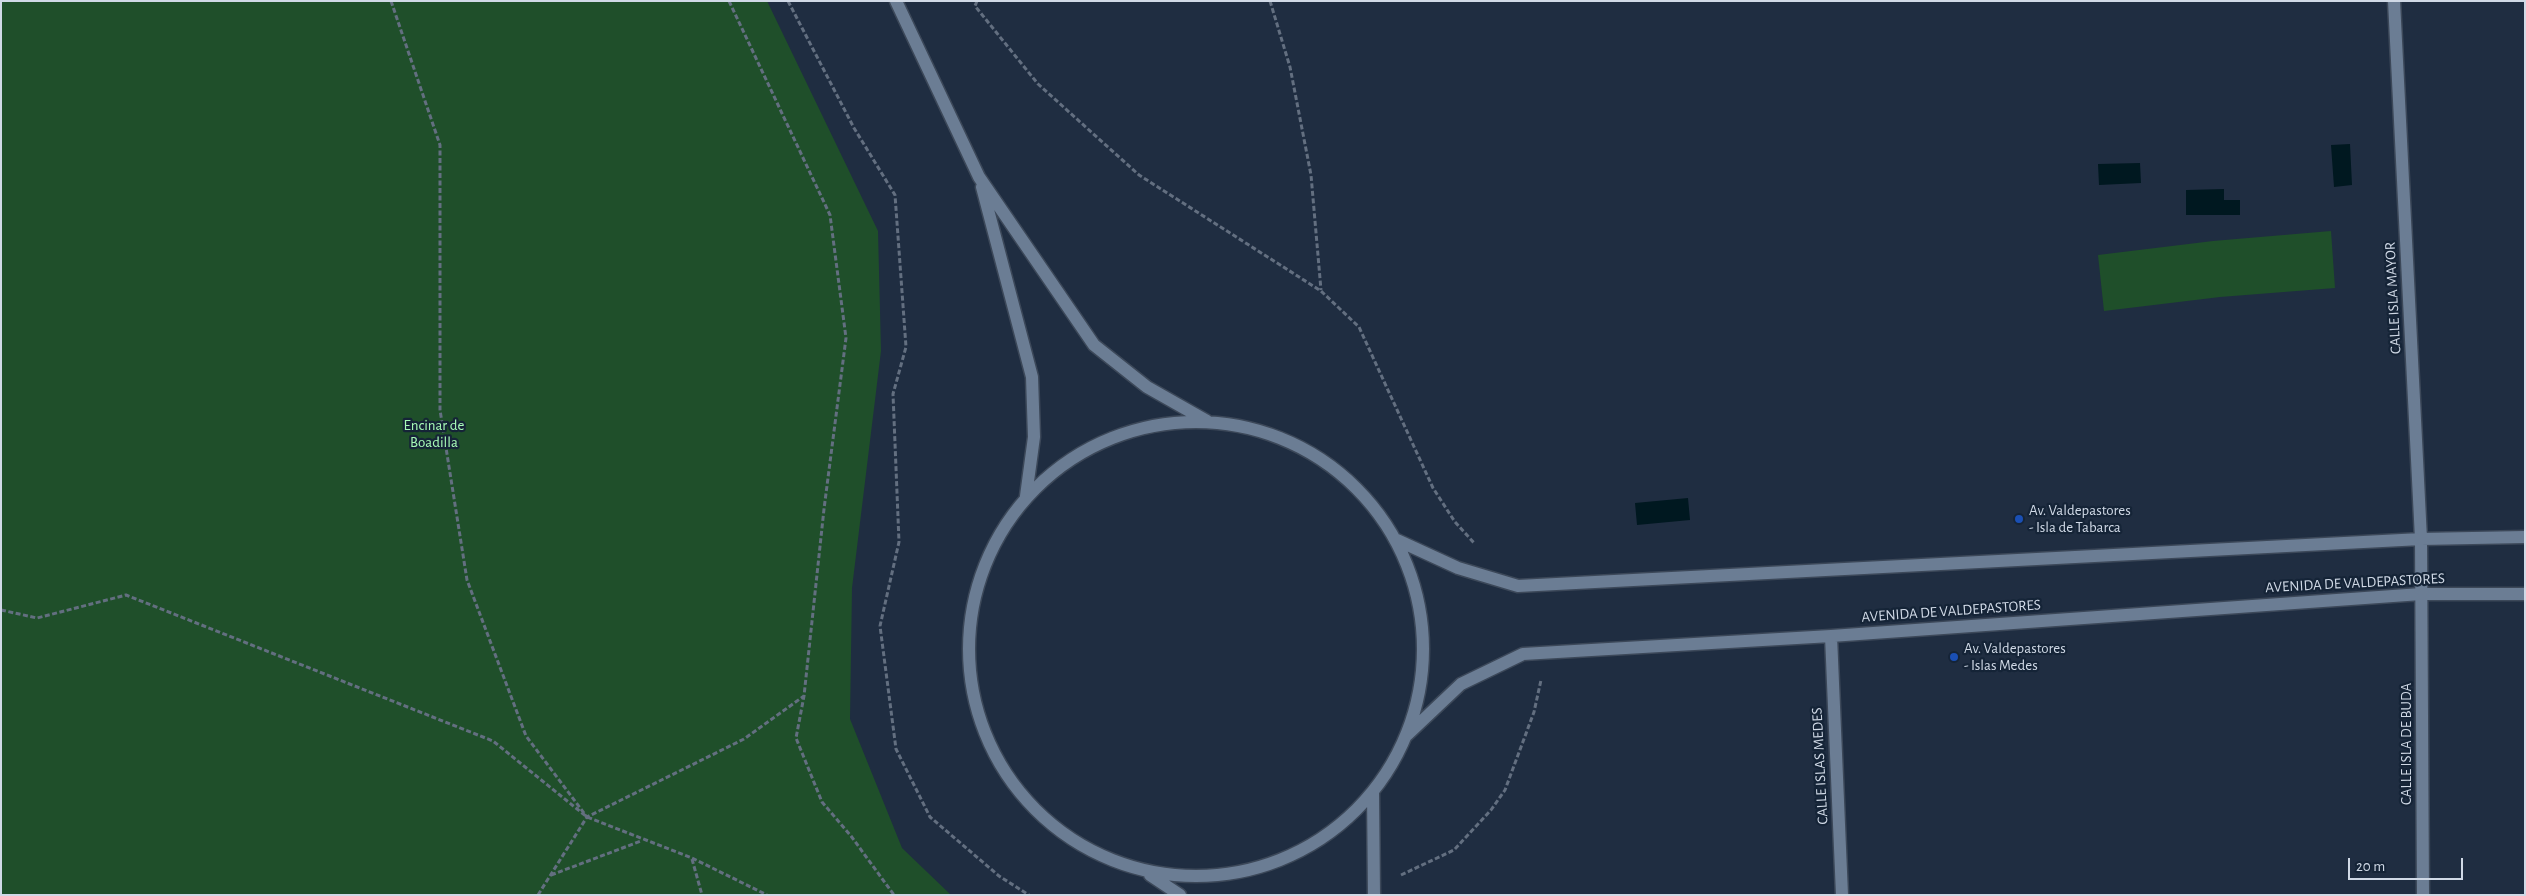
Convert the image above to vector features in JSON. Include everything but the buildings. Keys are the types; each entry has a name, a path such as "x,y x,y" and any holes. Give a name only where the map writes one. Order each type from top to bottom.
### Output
{"street":[{"path":"896,1 979,177 1094,345 1147,388 1207,421"},
{"name":"CALLE ISLA MAYOR","path":"2394,1 2421,539 2421,594"},
{"path":"979,177 1032,377 1034,437 1026,496"},
{"path":"1148,874 1210,878 1271,865 1327,836 1373,793 1406,736 1423,671 1419,604 1397,540 1363,493 1318,456 1265,431 1207,421 1140,427 1078,453 1026,496 988,553 969,619 970,687 973,697 991,752 1030,808 1084,850 1148,874 1180,895"},
{"path":"1397,540 1458,568 1518,586 2421,539 2525,538"},
{"name":"AVENIDA DE VALDEPASTORES","path":"1406,736 1461,684 1523,654 1830,636 2421,594 2525,594"},
{"name":"CALLE ISLA DE BUDA","path":"2421,594 2423,895"},
{"name":"CALLE ISLAS MEDES","path":"1830,636 1842,895"},
{"path":"1373,793 1374,890"}],"path":[{"path":"391,1 440,145 440,410 467,580 526,736 587,817"},
{"path":"729,1 830,215 846,338 824,509 804,696 796,738 822,802 851,836 894,895"},
{"path":"788,1 854,128 896,195 906,347 894,394 899,542 880,626 896,750 930,817 999,876 1029,895"},
{"path":"977,1 975,6 1038,84 1138,175 1321,291 1359,327 1433,488 1454,522 1480,549"},
{"path":"1270,1 1290,66 1310,175 1321,291"},
{"path":"1,610 37,618 126,595 493,741 587,817 692,858 767,895"},
{"path":"1374,890 1454,850 1491,810 1505,790 1534,712 1547,652"},
{"path":"538,895 587,817 744,739 804,696"},
{"path":"550,875 642,840"},
{"path":"692,858 702,895"}],"green space":[{"name":"Encinar de Boadilla","path":"1,1 767,1 878,231 881,351 852,588 850,719 902,848 951,895 1,895"},
{"path":"2331,231 2335,288 2220,297 2104,311 2098,255 2213,241"}],"water":[{"path":"2350,144 2352,185 2334,187 2331,145"},
{"path":"2140,163 2141,183 2099,185 2098,164"},
{"path":"2224,189 2224,200 2240,200 2240,215 2186,215 2186,190"},
{"path":"1688,498 1690,520 1637,525 1635,503"}],"place":[{"name":"Av. Valdepastores - Isla de Tabarca","path":"2019,519"},
{"name":"Av. Valdepastores - Islas Medes","path":"1954,657"}]}
